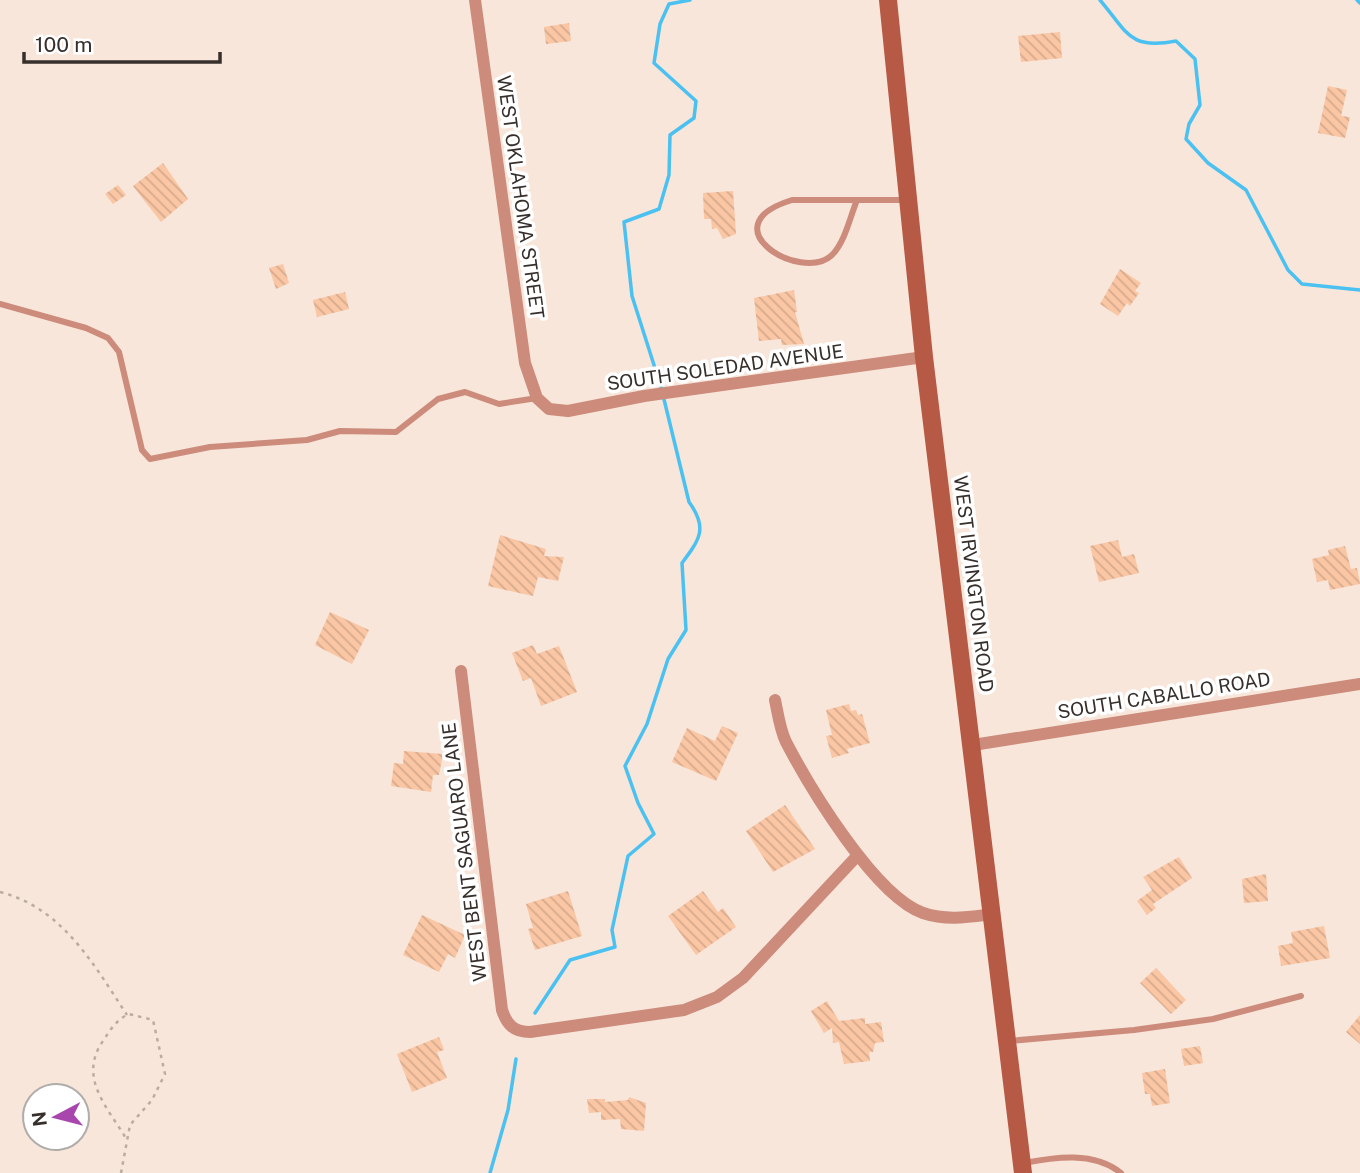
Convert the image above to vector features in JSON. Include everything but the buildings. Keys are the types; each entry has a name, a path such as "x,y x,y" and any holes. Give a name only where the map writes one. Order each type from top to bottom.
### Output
{"main road":[{"name":"WEST IRVINGTON ROAD","path":"888,0 924,357 1023,1168"}],"street":[{"name":"WEST OKLAHOMA STREET","path":"475,0 516,302 526,363 537,398"},
{"name":"SOUTH SOLEDAD AVENUE","path":"537,398 549,409 568,411 644,396 924,357"},
{"name":"WEST BENT SAGUARO LANE","path":"461,671 502,1010 510,1026 522,1032 684,1010 717,997 743,978 857,856"},
{"name":"SOUTH CABALLO ROAD","path":"973,745 1360,684"},
{"path":"775,701 785,740 857,856 897,897 922,912 954,919 993,914"}],"lane":[{"path":"857,200 836,251 820,263 810,265 773,252 764,247 756,229 759,219 777,204 810,197 908,200"},
{"path":"0,304 86,328 108,338 119,352 142,450 150,459 210,447 307,440 340,431 396,432 438,399 465,392 499,404 537,398"},
{"path":"1008,1042 1134,1030 1213,1019 1301,996"},
{"path":"1023,1168 1067,1156 1114,1167 1121,1173"}],"path":[{"path":"0,892 32,905 73,935 127,1015"},
{"path":"121,1173 130,1125 152,1100 165,1074 162,1046 153,1020 127,1015 117,1020 97,1050 91,1072 96,1093 127,1140"}],"waterway":[{"path":"535,1013 570,960 615,947 612,930 628,856 654,834 638,803 625,766 647,724 668,659 686,630 682,563 697,540 700,526 689,502 661,387 632,296 624,222 659,209 669,175 670,135 694,118 696,101 654,63 660,24 669,4 690,0"},
{"path":"1100,0 1124,30 1139,41 1176,41 1195,59 1200,105 1189,124 1186,139 1208,163 1246,190 1288,270 1302,284 1360,290"},
{"path":"1357,0 1360,3"},
{"path":"490,1173 508,1110 516,1059"}]}
